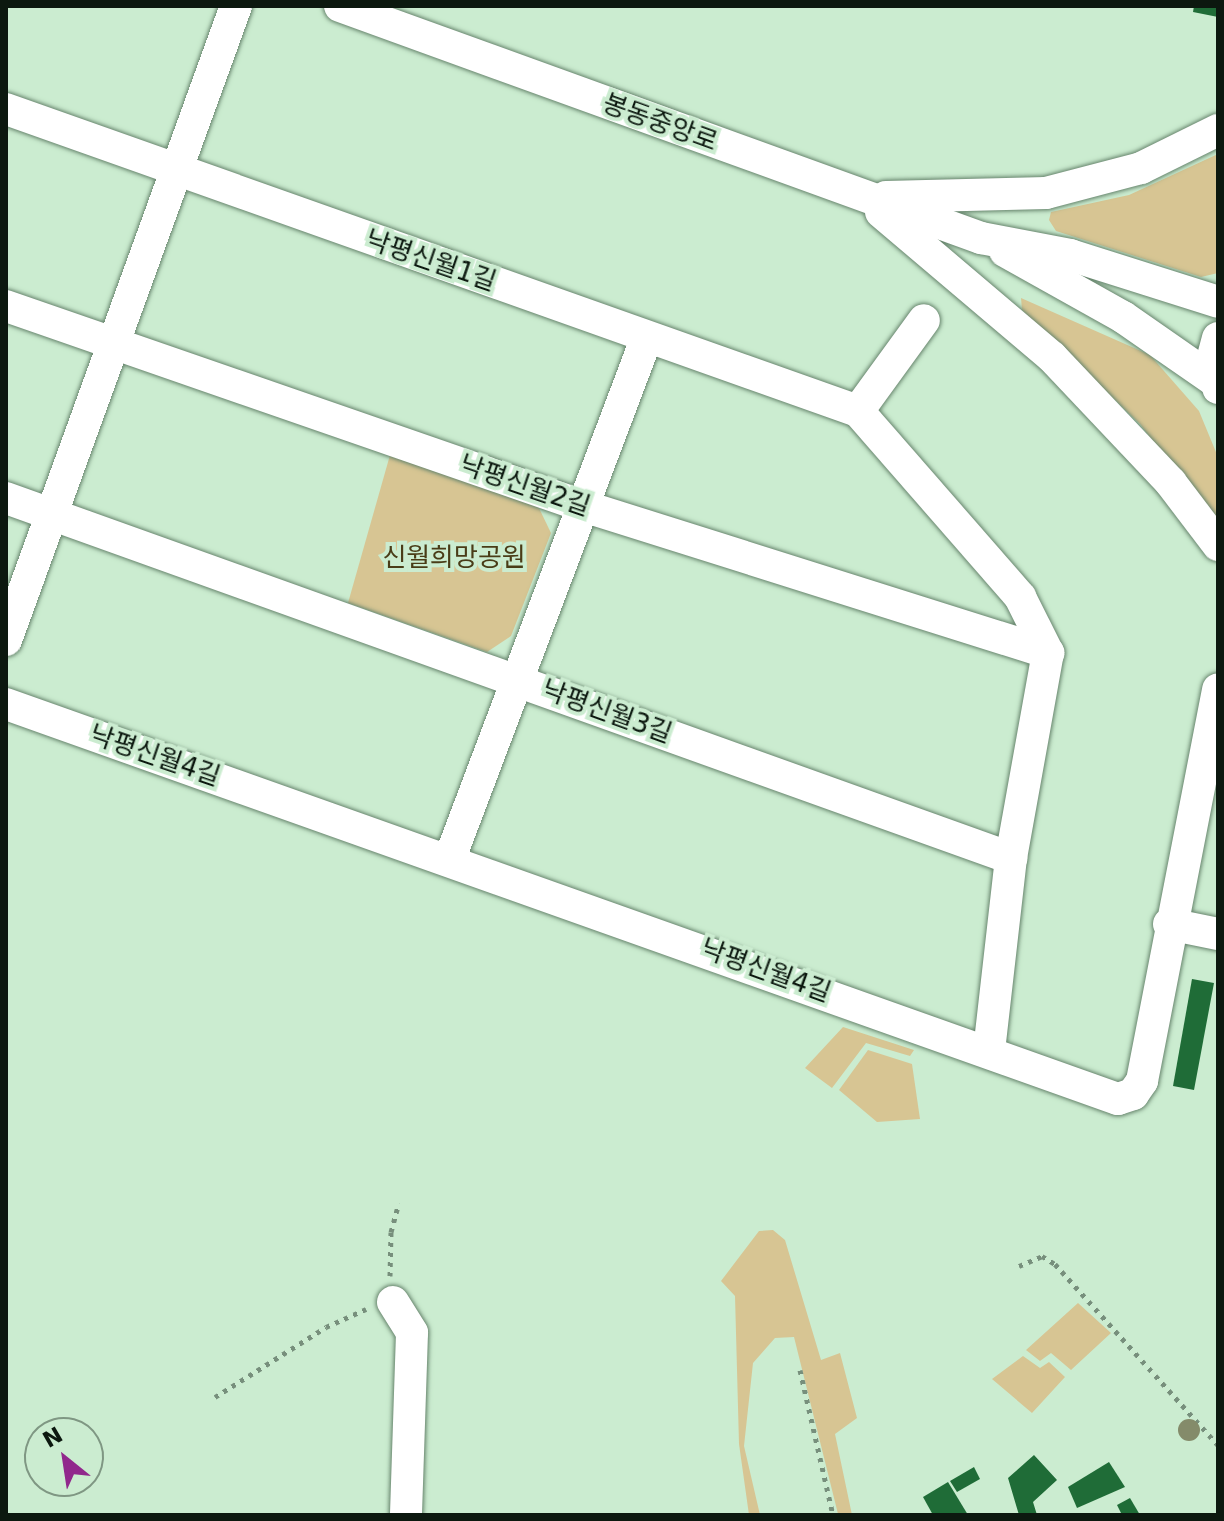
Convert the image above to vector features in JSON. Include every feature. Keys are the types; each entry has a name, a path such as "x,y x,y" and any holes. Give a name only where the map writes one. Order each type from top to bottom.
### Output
{"street":[{"path":"6,640 236,6"},
{"name":"봉동중앙로","path":"340,6 863,198 981,238 1070,255 1218,302"},
{"name":"낙평신월1길","path":"6,109 176,172 858,411"},
{"path":"863,198 1046,193 1141,168 1218,130"},
{"path":"863,198 1052,357 1171,483 1218,545"},
{"name":"봉동중앙로","path":"981,238 1123,317 1216,384"},
{"name":"낙평신월2길","path":"6,306 113,346 583,506 1048,653"},
{"path":"924,320 858,411 1020,597 1048,653 1011,858 989,1051"},
{"path":"450,858 647,337"},
{"name":"봉동중앙로","path":"1216,384 1218,338"},
{"name":"낙평신월3길","path":"6,498 1011,858"},
{"name":"낙평신월4길","path":"6,704 450,858 1118,1099 1133,1094 1142,1081 1169,924 1218,689"},
{"path":"1169,924 1218,934"},
{"path":"393,1302 412,1333 406,1515"}],"path":[{"path":"215,1397 326,1327 393,1302 391,1232 399,1203"},
{"path":"1019,1266 1042,1256 1055,1264 1218,1445"},
{"path":"800,1370 833,1515"}],"green space":[{"path":"1218,154 1218,273 1201,277 1056,231 1049,220 1051,212 1129,195"},
{"path":"1021,298 1150,355 1199,411 1218,457 1216,523 1140,424 1022,310"},
{"name":"신월희망공원","path":"390,455 538,506 551,533 511,636 487,652 348,603"},
{"path":"843,1027 914,1050 910,1056 866,1043 832,1088 805,1068"},
{"path":"868,1050 912,1064 920,1119 877,1122 839,1090"},
{"path":"773,1230 785,1240 821,1360 840,1353 857,1418 835,1434 852,1515 838,1514 794,1337 775,1338 753,1363 744,1446 760,1515 749,1515 739,1444 735,1296 721,1281 759,1231"},
{"path":"1078,1303 1111,1333 1071,1370 1051,1353 1040,1361 1026,1350"},
{"path":"1023,1356 1040,1368 1049,1362 1065,1377 1032,1413 992,1379"}],"building":[{"path":"1194,6 1218,6 1218,17 1193,12"},
{"path":"1192,979 1214,983 1194,1090 1173,1086"},
{"path":"1034,1455 1057,1480 1033,1502 1037,1515 1019,1515 1008,1478"},
{"path":"1109,1462 1125,1487 1077,1508 1068,1487"},
{"path":"974,1467 980,1479 957,1492 950,1481"},
{"path":"948,1482 968,1515 933,1515 923,1497"},
{"path":"1130,1498 1140,1515 1122,1515 1117,1505"}]}
